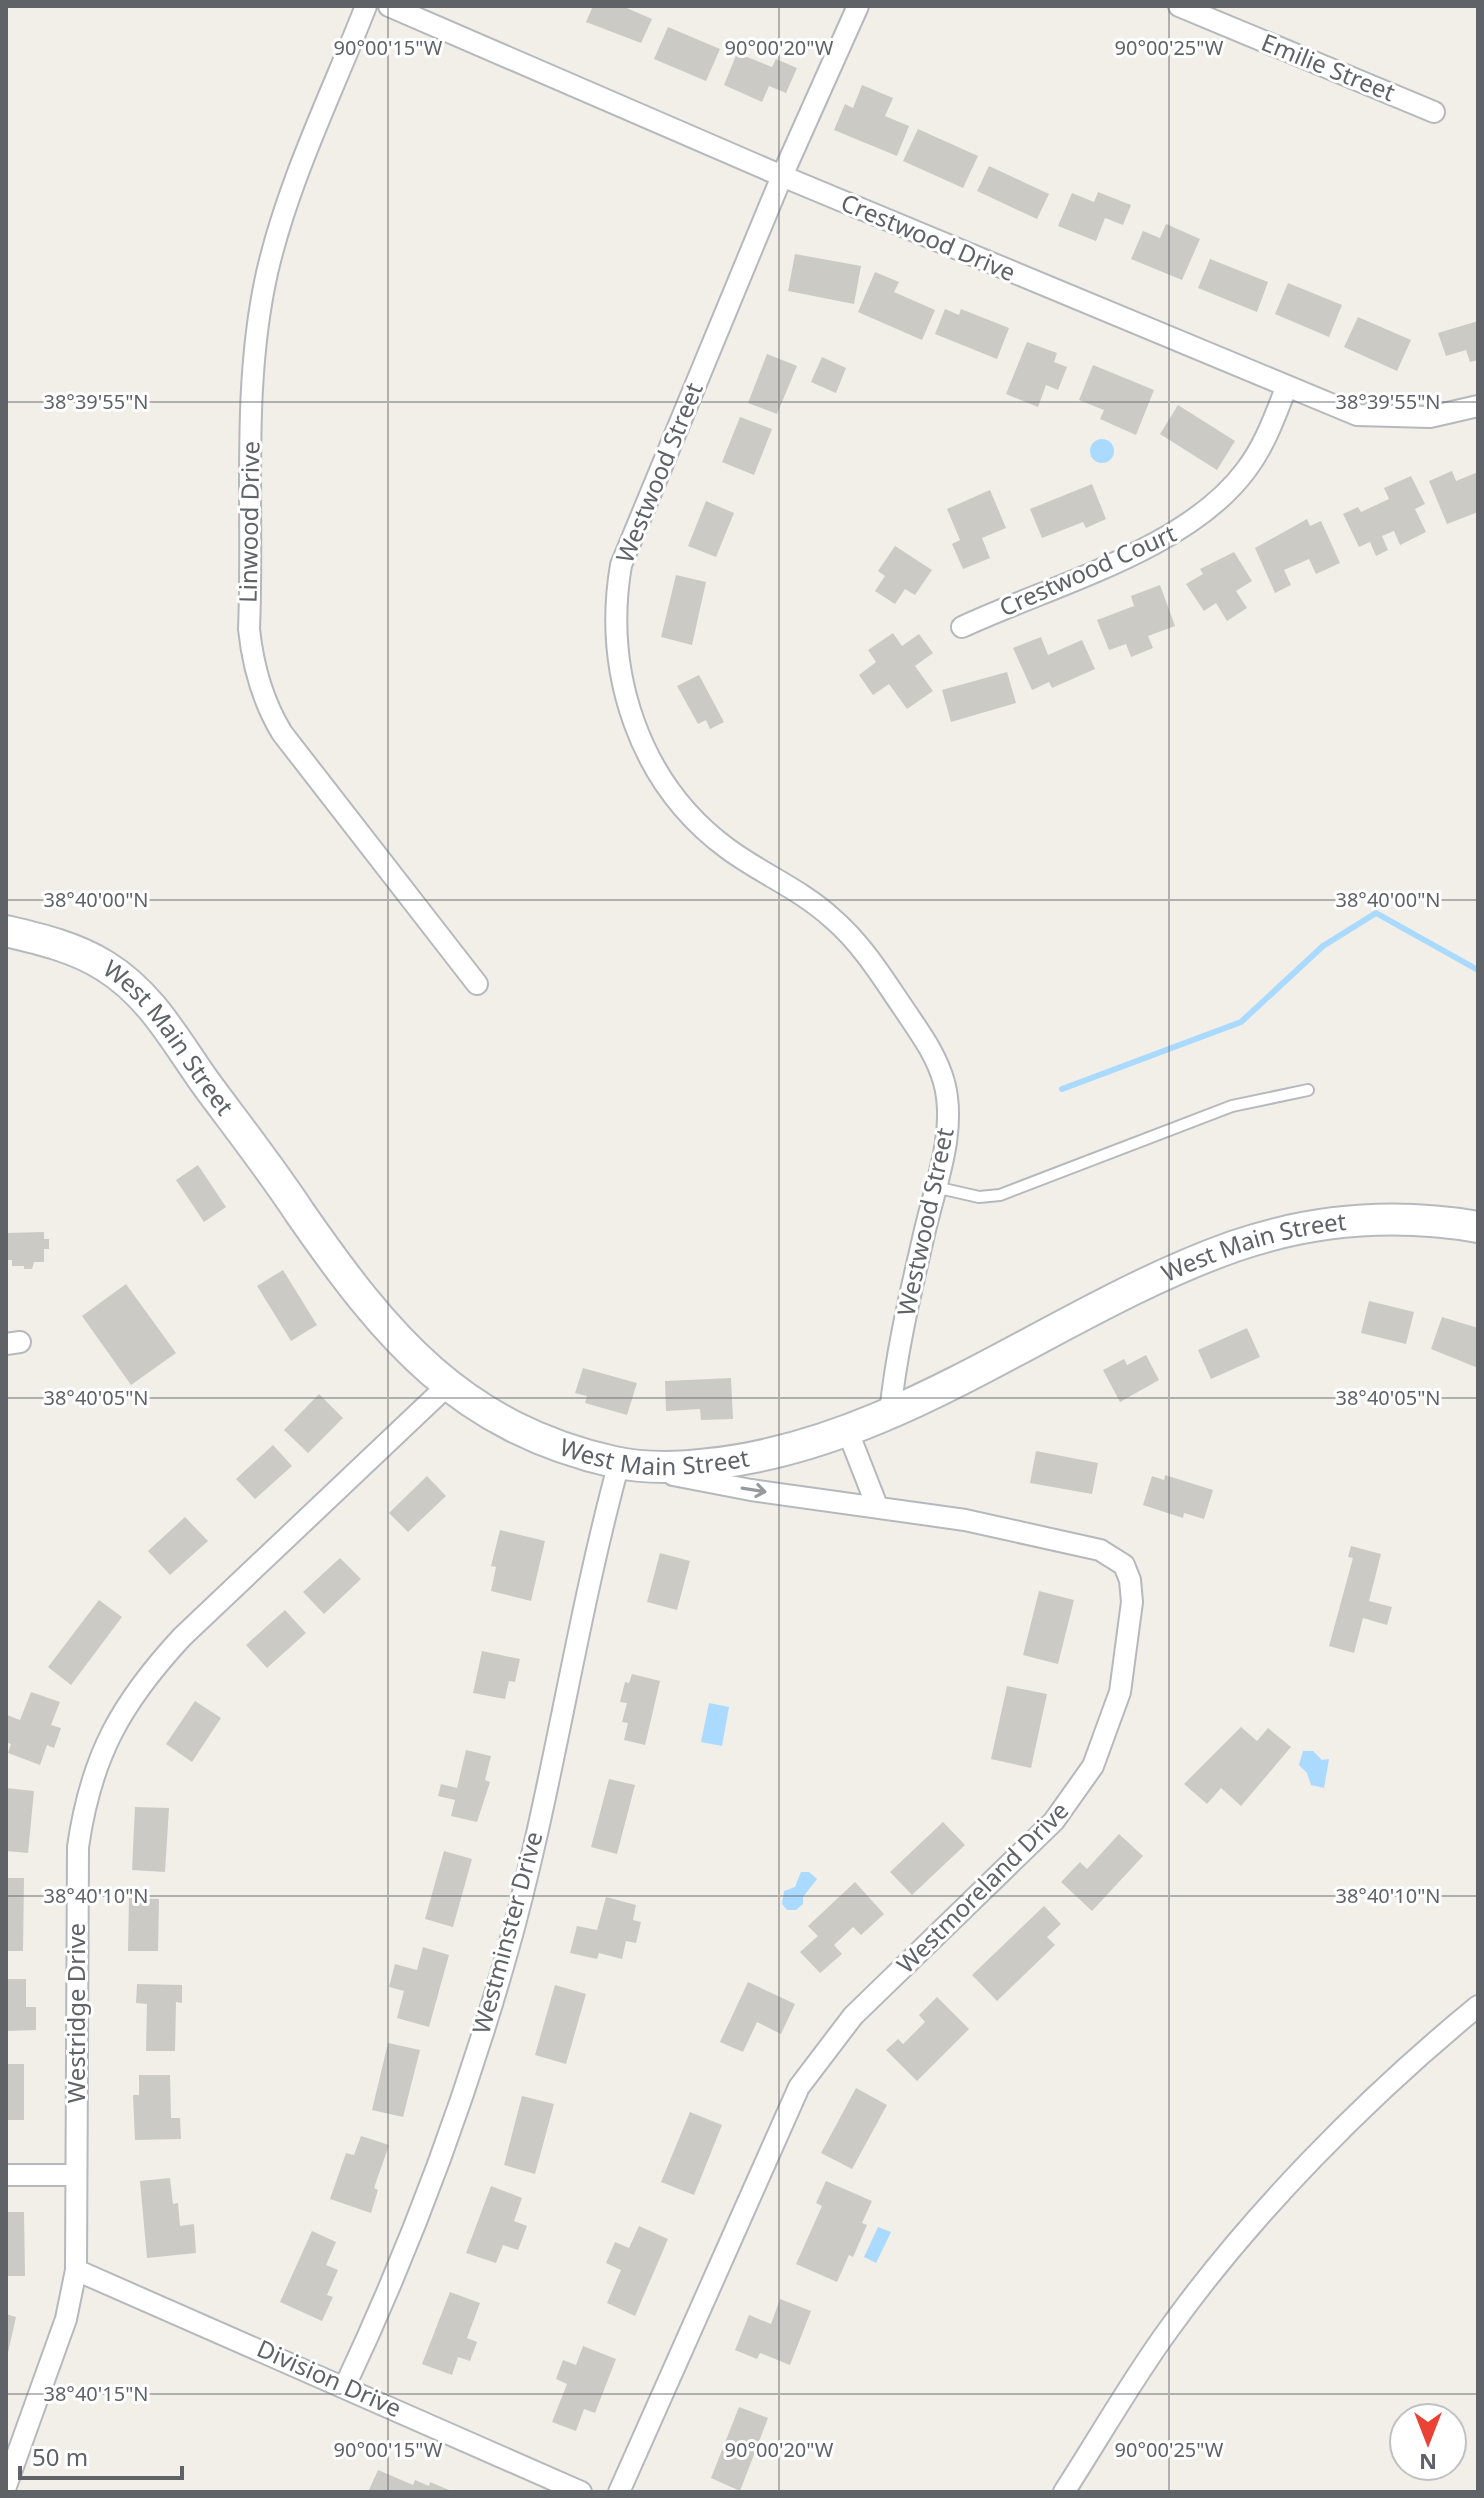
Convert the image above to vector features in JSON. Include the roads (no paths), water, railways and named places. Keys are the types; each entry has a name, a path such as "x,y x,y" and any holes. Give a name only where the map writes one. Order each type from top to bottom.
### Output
{"main road":[{"name":"West Main Street","path":"6,931 75,950 104,965 152,1006 356,1293 407,1350 448,1385 526,1435 565,1450 619,1463 650,1468 745,1460 848,1432 890,1414 1137,1289 1238,1245 1303,1228 1365,1220 1408,1220 1478,1227"}],"street":[{"name":"Linwood Drive","path":"366,6 285,210 267,272 257,331 250,445 249,629 252,658 260,690 282,733 477,984"},
{"name":"Crestwood Drive","path":"389,6 782,176 1357,415 1430,417 1478,406"},
{"name":"Westwood Street","path":"858,6 782,176 621,565 615,601 615,640 620,679 650,758 695,820 726,848 801,893 833,918 875,966 936,1057 948,1111 947,1137 904,1320 890,1414"},
{"name":"Emilie Street","path":"1179,6 1434,112"},
{"name":"Crestwood Court","path":"962,627 1158,543 1191,524 1219,501 1245,471 1268,433 1286,388"},
{"name":"Westridge Drive","path":"6,2486 66,2319 76,2270 78,1847 84,1808 105,1742 146,1676 182,1637 448,1385"},
{"path":"848,1432 877,1506"},
{"name":"Westminster Drive","path":"345,2386 418,2219 461,2099 506,1958 619,1463"},
{"name":"Westmoreland Drive","path":"619,2492 799,2087 853,2016 1054,1821 1093,1766 1120,1692 1132,1602 1130,1580 1124,1565 1113,1556 993,1526 877,1506 751,1490 650,1468"},
{"path":"1064,2492 1168,2330 1220,2263 1350,2122 1478,2006"},
{"path":"6,2175 76,2175"},
{"name":"Division Drive","path":"76,2270 581,2492"}],"lane":[{"path":"935,1187 979,1197 1000,1195 1232,1106 1308,1090"}],"water":[{"path":"1102,439 1111,442 1114,451 1111,460 1102,463 1093,460 1090,451 1093,442"},
{"path":"709,1703 729,1707 722,1746 701,1742"},
{"path":"1303,1751 1313,1751 1322,1760 1329,1759 1324,1788 1311,1785 1307,1773 1299,1765"},
{"path":"801,1872 809,1872 817,1879 803,1897 803,1904 796,1910 787,1910 782,1904 784,1891 795,1887"},
{"path":"878,2227 891,2232 876,2263 864,2257"}],"waterway":[{"path":"1062,1089 1241,1022 1323,946 1376,913 1478,970"}]}
